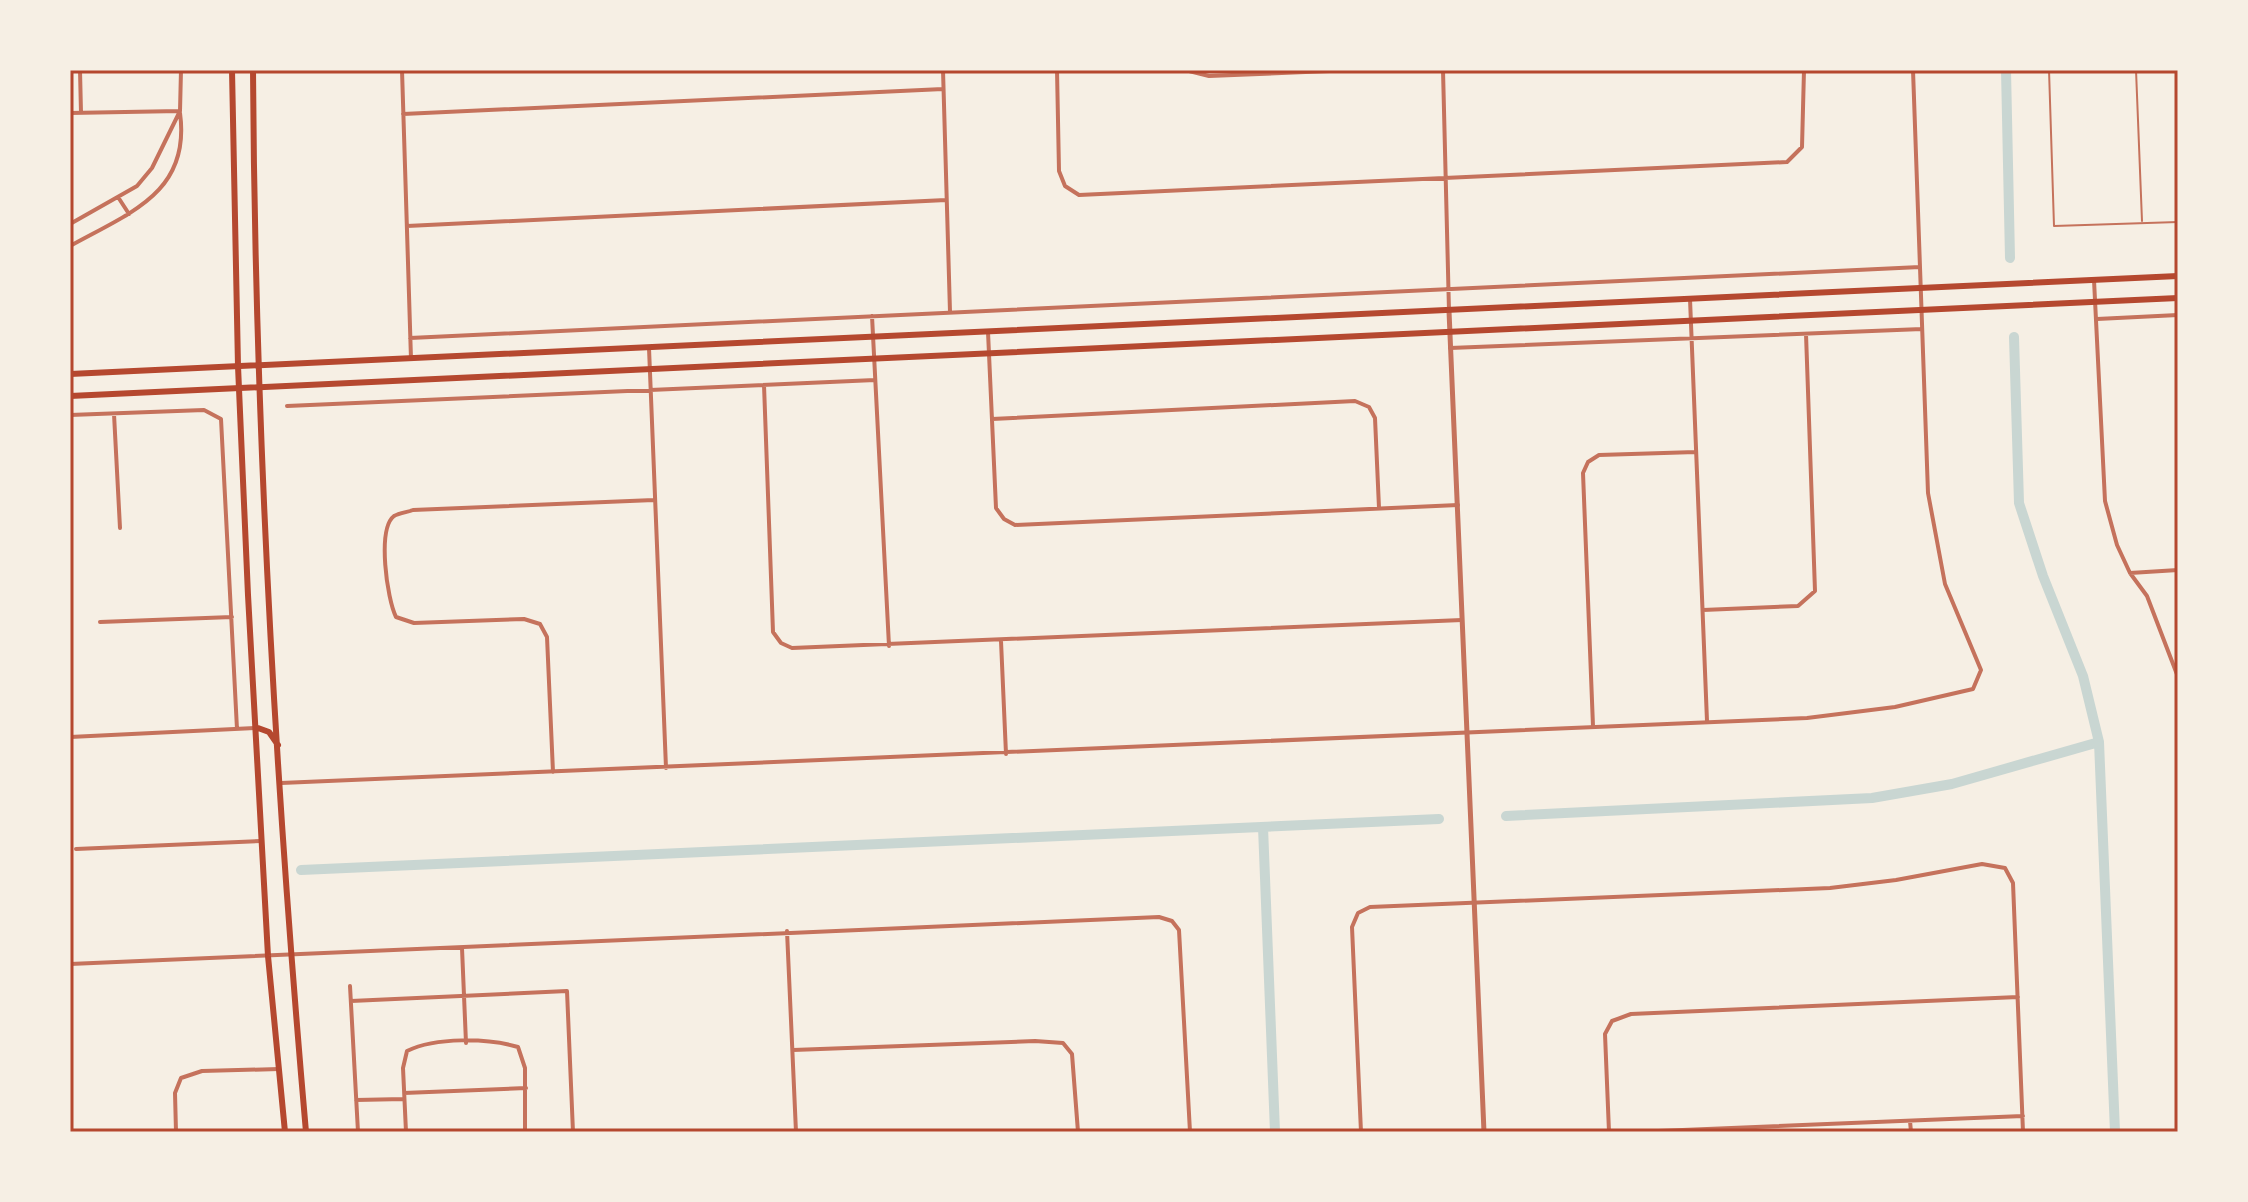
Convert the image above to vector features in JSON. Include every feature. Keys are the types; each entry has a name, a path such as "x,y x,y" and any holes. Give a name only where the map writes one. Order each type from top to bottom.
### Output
{"main road":[{"path":"232,70 238,366 248,605 258,728 268,956 285,1132"},
{"path":"245,70 253,73 261,388 289,955 306,1132"},
{"path":"70,374 2178,276"},
{"path":"70,396 2178,298"},
{"path":"258,728 269,732 279,749"}],"street":[{"path":"80,70 81,113"},
{"path":"70,246 151,200 173,171 184,140 180,111 181,70"},
{"path":"402,70 411,359"},
{"path":"943,70 950,312"},
{"path":"1057,70 1059,171 1065,186 1079,195 1787,162 1802,147 1804,70"},
{"path":"1185,70 1209,76 1353,70"},
{"path":"1443,70 1450,348 1484,1132"},
{"path":"281,783 1807,718 1895,707 1960,694 1978,682 1978,660 1945,584 1934,535 1921,308 1913,70"},
{"path":"403,114 943,89"},
{"path":"70,113 180,111"},
{"path":"70,224 137,186 152,168 180,111"},
{"path":"118,197 129,214"},
{"path":"407,226 946,200"},
{"path":"410,338 1920,267"},
{"path":"2094,280 2105,501 2130,573 2147,596 2178,677"},
{"path":"1690,299 1707,721"},
{"path":"872,315 889,646"},
{"path":"2097,319 2178,315"},
{"path":"1450,348 1922,329"},
{"path":"988,332 996,508 1004,519 1015,525 1458,505"},
{"path":"1703,610 1798,606 1808,599 1817,581 1806,334"},
{"path":"649,348 666,768"},
{"path":"287,406 875,380"},
{"path":"764,385 773,632 781,643 792,648 1462,620"},
{"path":"992,419 1355,401 1369,407 1375,418 1379,508"},
{"path":"70,415 204,410 218,415 225,428 237,729"},
{"path":"113,413 120,528"},
{"path":"1593,726 1583,473 1588,462 1599,455 1696,452"},
{"path":"553,772 547,637 540,624 524,619 414,623 396,617 388,601 385,530 394,516 413,510 654,500"},
{"path":"2130,573 2178,570"},
{"path":"100,622 232,617"},
{"path":"1001,641 1006,754"},
{"path":"70,737 258,728"},
{"path":"76,849 263,841"},
{"path":"1361,1132 1352,927 1358,913 1370,907 1830,888 1982,864 2005,868 2013,883 2023,1132"},
{"path":"70,964 1159,917 1172,921 1179,930 1190,1132"},
{"path":"787,931 796,1132"},
{"path":"462,948 466,1043"},
{"path":"350,986 358,1132"},
{"path":"351,1001 567,991 573,1132"},
{"path":"1609,1132 1605,1034 1612,1021 1631,1014 2018,997"},
{"path":"406,1132 404,1096 407,1051 421,1044 501,1042 518,1047 525,1068 525,1132"},
{"path":"793,1050 1063,1043 1072,1054 1078,1132"},
{"path":"176,1132 175,1093 181,1078 202,1071 279,1069"},
{"path":"356,1100 526,1090"},
{"path":"1634,1132 2023,1116"},
{"path":"1910,1121 1911,1132"}],"lane":[{"path":"2049,70 2054,226 2178,222"},
{"path":"2136,70 2142,223"}],"waterway":[{"path":"2006,70 2010,258"},
{"path":"2014,337 2019,503 2043,576 2083,676 2099,742 2115,1132"},
{"path":"1506,816 1872,798 1952,784 2099,742"},
{"path":"301,870 1439,819"},
{"path":"1263,827 1275,1132"}]}
